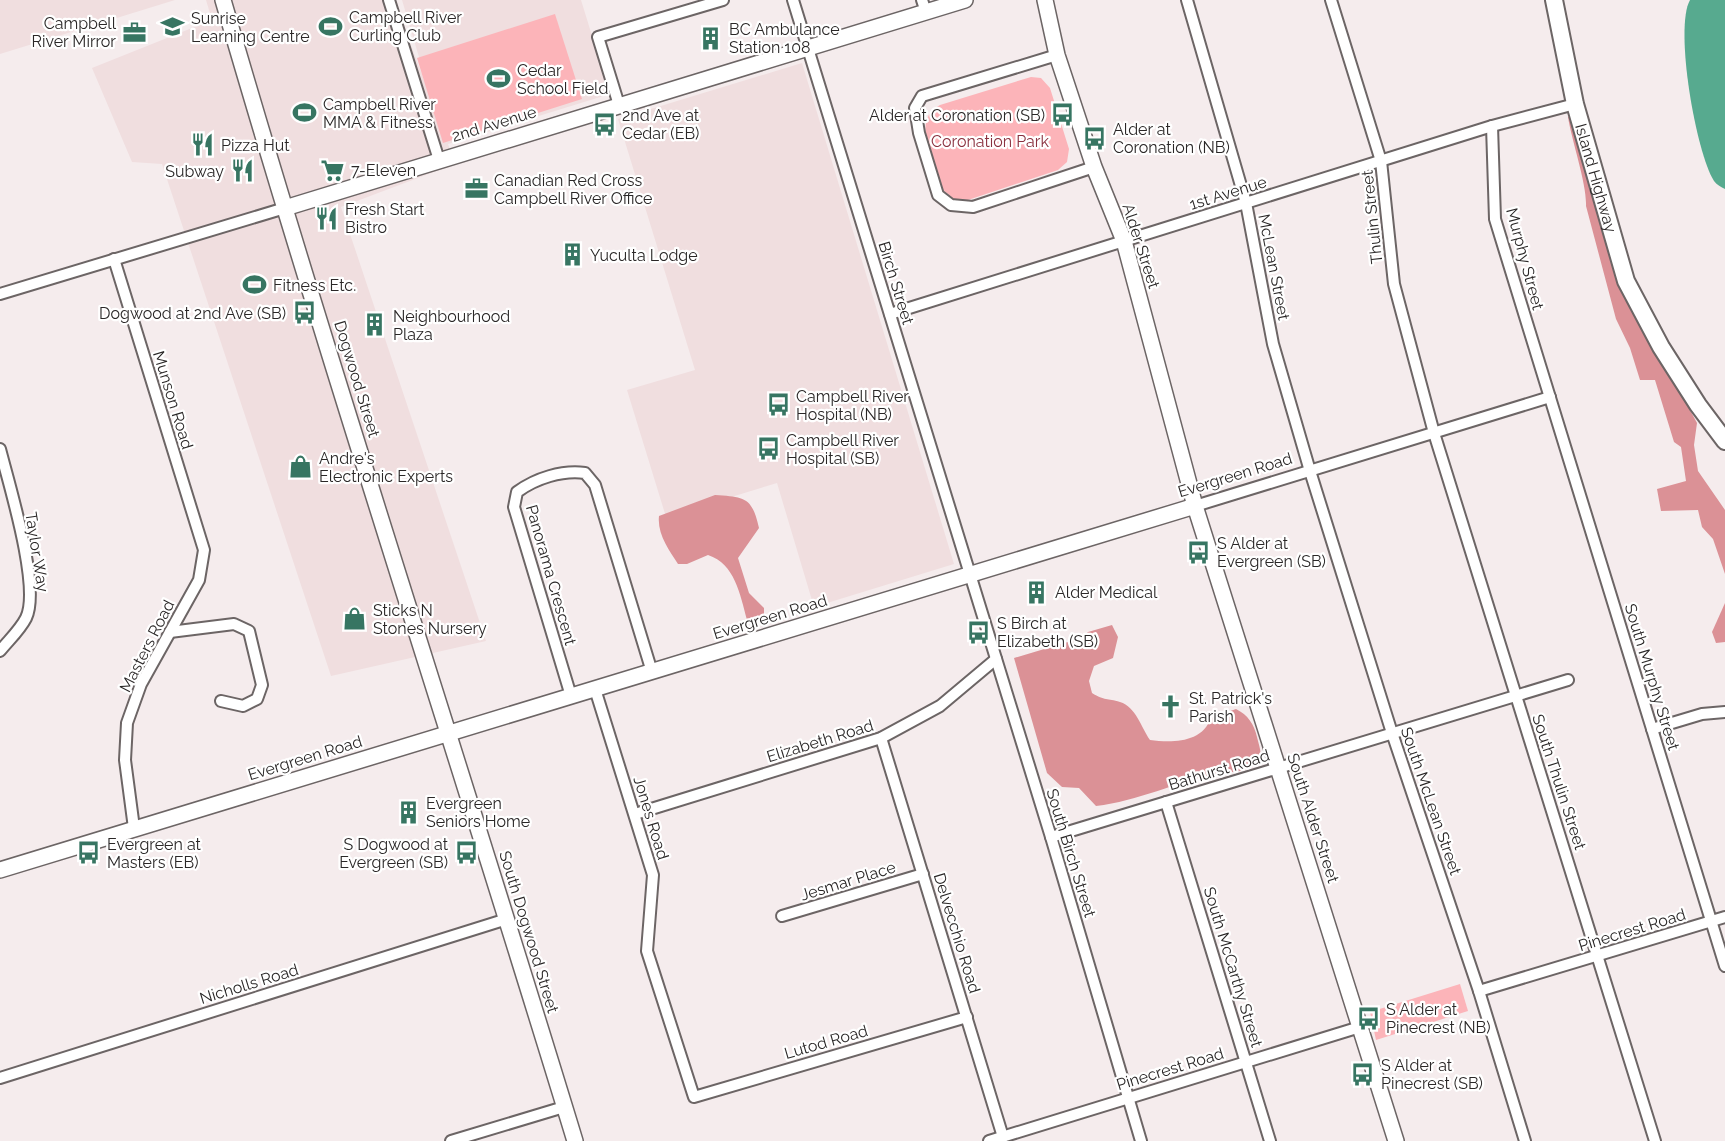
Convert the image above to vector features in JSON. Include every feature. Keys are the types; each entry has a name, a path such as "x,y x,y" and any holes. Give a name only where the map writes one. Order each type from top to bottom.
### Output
{"main road":[{"name":"Island Highway","path":"1554,0 1575,104 1626,282 1661,347 1698,405 1725,440"}],"street":[{"name":"Dogwood Street","path":"223,0 447,734"},
{"path":"389,0 439,160"},
{"path":"619,105 598,37 723,0"},
{"name":"Birch Street","path":"793,0 970,574"},
{"name":"2nd Avenue","path":"0,294 808,48 924,6 965,0"},
{"name":"Alder Street","path":"1046,0 1057,55 1094,167 1124,241 1195,506"},
{"name":"McLean Street","path":"1187,0 1246,203 1274,344 1310,471"},
{"name":"Thulin Street","path":"1331,0 1381,161 1394,284 1434,433"},
{"path":"1057,55 922,96 915,108 919,134 938,195 951,205 973,207 1094,167"},
{"name":"1st Avenue","path":"890,314 1492,126 1575,104"},
{"name":"Murphy Street","path":"1492,126 1495,219 1550,398"},
{"name":"Munson Road","path":"114,259 204,550"},
{"name":"Evergreen Road","path":"0,870 1550,398"},
{"name":"South Murphy Street","path":"1550,398 1725,966"},
{"name":"South Thulin Street","path":"1434,433 1599,957 1654,1141"},
{"name":"Taylor Way","path":"0,449 17,517 30,594 26,618 0,651"},
{"name":"Panorama Crescent","path":"571,696 514,507 517,492 528,484 553,476 570,471 585,473 595,485 652,672"},
{"name":"South McLean Street","path":"1310,471 1392,733 1479,991 1525,1141"},
{"name":"South Alder Street","path":"1195,506 1396,1141"},
{"name":"Masters Road","path":"135,828 125,760 128,723 141,684 199,580 204,550"},
{"name":"South Birch Street","path":"970,574 1141,1141"},
{"path":"170,632 234,624 249,631 262,685 257,699 243,706 221,701"},
{"name":"Elizabeth Road","path":"634,814 881,738 940,706 996,659"},
{"name":"Bathurst Road","path":"1051,837 1568,680"},
{"name":"Jones Road","path":"595,689 653,874 647,951 694,1097"},
{"path":"1652,729 1702,714 1725,712"},
{"name":"South Dogwood Street","path":"447,734 575,1141"},
{"name":"Delvecchio Road","path":"881,738 1003,1137"},
{"name":"South McCarthy Street","path":"1166,802 1270,1141"},
{"name":"Jesmar Place","path":"782,916 923,874"},
{"name":"Pinecrest Road","path":"1479,991 1599,957 1725,917"},
{"name":"Nicholls Road","path":"0,1078 507,919"},
{"name":"Lutod Road","path":"694,1097 968,1017"},
{"name":"Pinecrest Road","path":"989,1141 1360,1027"},
{"path":"451,1141 564,1107"}],"shaded area":[{"path":"0,0 175,0 0,54"},
{"path":"206,0 394,0 433,104 402,0 581,0 610,94 448,144 455,164 341,207 486,641 331,676 162,164 132,162 92,68 212,20"},
{"path":"1690,0 1725,0 1725,189 1714,181 1707,166 1694,119 1684,36"},
{"path":"802,63 954,564 814,607 777,483 666,517 627,390 695,370 618,119"},
{"path":"1571,116 1617,275 1697,423 1694,445 1698,471 1725,510 1725,574 1713,539 1702,527 1698,510 1661,511 1657,489 1686,481 1681,447 1674,442 1655,380 1640,380 1630,348 1616,319 1586,206 1584,186 1568,117"},
{"path":"715,495 740,498 746,501 750,504 756,518 759,528 738,558 749,593 764,608 764,620 754,624 747,620 735,581 724,565 708,555 687,564 678,564 664,542 660,529 659,516"},
{"path":"1725,603 1725,642 1716,643 1712,632"},
{"path":"1112,625 1118,637 1113,658 1094,666 1089,681 1092,693 1120,702 1130,708 1150,740 1177,741 1194,737 1207,726 1211,718 1236,709 1250,720 1254,728 1260,751 1259,761 1243,770 1202,777 1112,804 1096,806 1079,788 1062,787 1047,773 1014,658 1081,638 1088,632"}],"green space":[{"name":"Cedar School Field","path":"555,14 582,99 443,143 417,58"},
{"name":"Coronation Park","path":"1031,77 1041,78 1050,88 1069,149 1067,162 1058,170 965,201 955,200 943,190 927,144 926,121 931,112 940,105"},
{"path":"1460,984 1468,1011 1376,1040 1370,1012"}],"place":[{"name":"Campbell River Curling Club","path":"331,26"},
{"name":"Sunrise Learning Centre","path":"173,27"},
{"name":"Campbell River Mirror","path":"134,32"},
{"name":"BC Ambulance Station 108","path":"711,38"},
{"name":"Cedar School Field","path":"499,79"},
{"name":"Campbell River MMA & Fitness","path":"305,113"},
{"name":"Alder at Coronation (SB)","path":"1063,115"},
{"name":"2nd Ave at Cedar (EB)","path":"604,124"},
{"name":"Alder at Coronation (NB)","path":"1095,138"},
{"name":"Pizza Hut","path":"203,145"},
{"name":"7-Eleven","path":"333,170"},
{"name":"Subway","path":"242,171"},
{"name":"Canadian Red Cross Campbell River Office","path":"476,189"},
{"name":"Fresh Start Bistro","path":"327,218"},
{"name":"Yuculta Lodge","path":"572,255"},
{"name":"Fitness Etc.","path":"255,285"},
{"name":"Dogwood at 2nd Ave (SB)","path":"304,313"},
{"name":"Neighbourhood Plaza","path":"375,325"},
{"name":"Campbell River Hospital (NB)","path":"778,405"},
{"name":"Campbell River Hospital (SB)","path":"768,449"},
{"name":"Andre's Electronic Experts","path":"301,467"},
{"name":"S Alder at Evergreen (SB)","path":"1199,552"},
{"name":"Alder Medical","path":"1037,592"},
{"name":"Sticks N Stones Nursery","path":"355,619"},
{"name":"S Birch at Elizabeth (SB)","path":"979,632"},
{"name":"St. Patrick's Parish","path":"1171,707"},
{"name":"Evergreen Seniors Home","path":"408,812"},
{"name":"Evergreen at Masters (EB)","path":"89,853"},
{"name":"S Dogwood at Evergreen (SB)","path":"466,853"},
{"name":"S Alder at Pinecrest (NB)","path":"1368,1018"},
{"name":"S Alder at Pinecrest (SB)","path":"1363,1074"}]}
